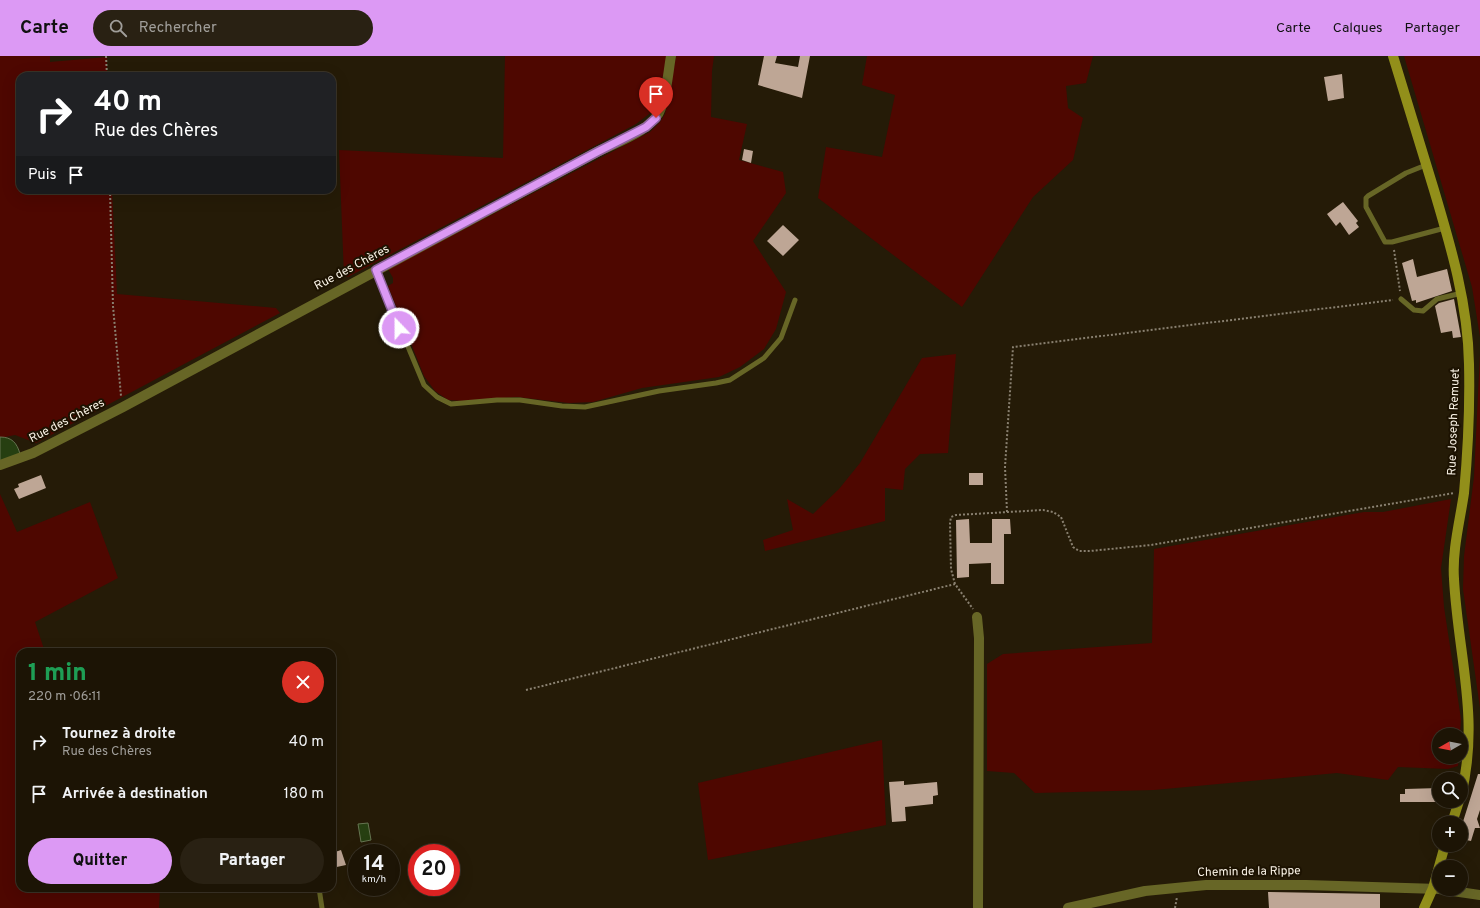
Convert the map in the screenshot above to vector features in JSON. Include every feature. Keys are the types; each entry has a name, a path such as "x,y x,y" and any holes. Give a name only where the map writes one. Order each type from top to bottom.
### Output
{"street":[{"name":"Rue des Chères","path":"0,465 33,453 123,407 376,270 646,127 656,118 661,108 671,56"},
{"name":"Rue Joseph Remuet","path":"1393,56 1445,228 1462,293 1468,333 1468,436 1464,493 1454,555 1453,578 1470,691 1473,739 1467,772"},
{"path":"977,617 979,638 978,908"},
{"name":"Chemin de la Rippe","path":"1068,908 1145,891 1206,885 1306,885 1432,889"},
{"name":"Chemin de la Rippe","path":"1468,893 1480,895"},
{"path":"1424,908 1432,896"}],"lane":[{"path":"1426,165 1391,181 1366,198 1366,208 1384,242 1392,242 1445,228"},
{"path":"376,270 424,385 437,397 451,404 497,400 520,400 562,406 585,407 659,391 730,380 764,358 781,338 795,300"},
{"path":"1401,299 1414,310 1423,311 1437,298 1462,293"},
{"path":"319,892 322,908"}],"path":[{"path":"106,56 107,72"},
{"path":"110,194 113,306 123,407"},
{"path":"1007,512 1004,467 1012,347 1401,299 1392,242"},
{"path":"977,617 954,584 951,569 951,518 956,515 1043,510 1053,512 1061,517 1073,547 1079,551 1090,551 1151,545 1317,515 1413,501 1454,493 1464,493"},
{"path":"526,690 954,584"}],"shaded area":[{"path":"0,56 50,56 50,62 107,57 107,72 16,72 16,194 112,194 117,294 276,308 280,313 36,443 15,435 0,438"},
{"path":"505,56 667,56 658,107 636,124 348,277 344,276 339,150 503,158"},
{"path":"676,56 714,56 712,71 711,117 747,124 739,160 783,172 786,193 753,241 786,292 776,329 764,349 740,367 719,377 642,388 593,402 569,403 517,397 463,401 448,400 435,391 424,376 388,286 393,283 393,278 388,269 650,132 660,122 665,114"},
{"path":"867,56 1093,56 1086,83 1066,86 1068,108 1083,118 1073,160 1033,197 962,307 818,198 826,147 882,157 895,95 862,85"},
{"path":"1404,56 1480,56 1480,337 1472,287"},
{"path":"1480,353 1480,708 1463,589 1464,556 1474,477"},
{"path":"956,354 948,453 920,454 905,469 903,490 885,488 885,521 765,551 763,540 793,530 787,499 813,514 839,489 860,463 922,358"},
{"path":"0,437 11,439 20,454 0,461"},
{"path":"0,494 17,532 90,502 118,578 35,622 44,648 16,648 16,892 160,892 159,908 0,908"},
{"path":"1451,499 1441,568 1444,607 1461,719 1460,728 1432,728 1432,764 1458,764 1458,766 1448,769 1398,767 1388,780 1337,773 1154,790 1035,793 1014,773 987,771 987,664 1003,654 1152,643 1154,549 1364,512 1383,512"},
{"path":"882,740 886,825 708,860 698,783"},
{"path":"368,823 371,840 361,842 358,824"}],"building":[{"path":"764,56 777,56 775,63 798,67 800,56 810,56 802,98 758,85"},
{"path":"1342,74 1344,98 1328,101 1324,77"},
{"path":"744,149 753,151 751,163 742,160"},
{"path":"1343,202 1358,221 1356,223 1359,227 1349,235 1340,222 1336,226 1327,214"},
{"path":"783,225 799,240 783,256 767,241"},
{"path":"1413,259 1417,277 1447,269 1452,291 1416,303 1416,300 1412,301 1402,263"},
{"path":"1454,299 1461,337 1453,338 1452,331 1441,333 1435,306 1439,303"},
{"path":"969,473 983,473 983,485 969,485"},
{"path":"41,475 46,488 19,499 14,489 19,487 18,484"},
{"path":"969,519 970,543 992,543 992,519 1010,519 1011,534 1004,534 1004,584 991,584 991,563 969,564 969,577 957,578 956,520"},
{"path":"1478,774 1480,774 1480,810 1477,819 1480,828 1475,828 1471,841 1468,840 1468,816 1465,816"},
{"path":"904,781 904,785 937,782 938,795 933,796 933,804 905,807 906,821 892,822 889,782"},
{"path":"1432,788 1432,802 1400,802 1400,794 1405,794 1405,789"},
{"path":"341,850 346,865 336,867 336,852"},
{"path":"1268,892 1380,894 1380,908 1269,908"}],"route":[{"path":"399,328 376,270 646,127 656,118"}]}
